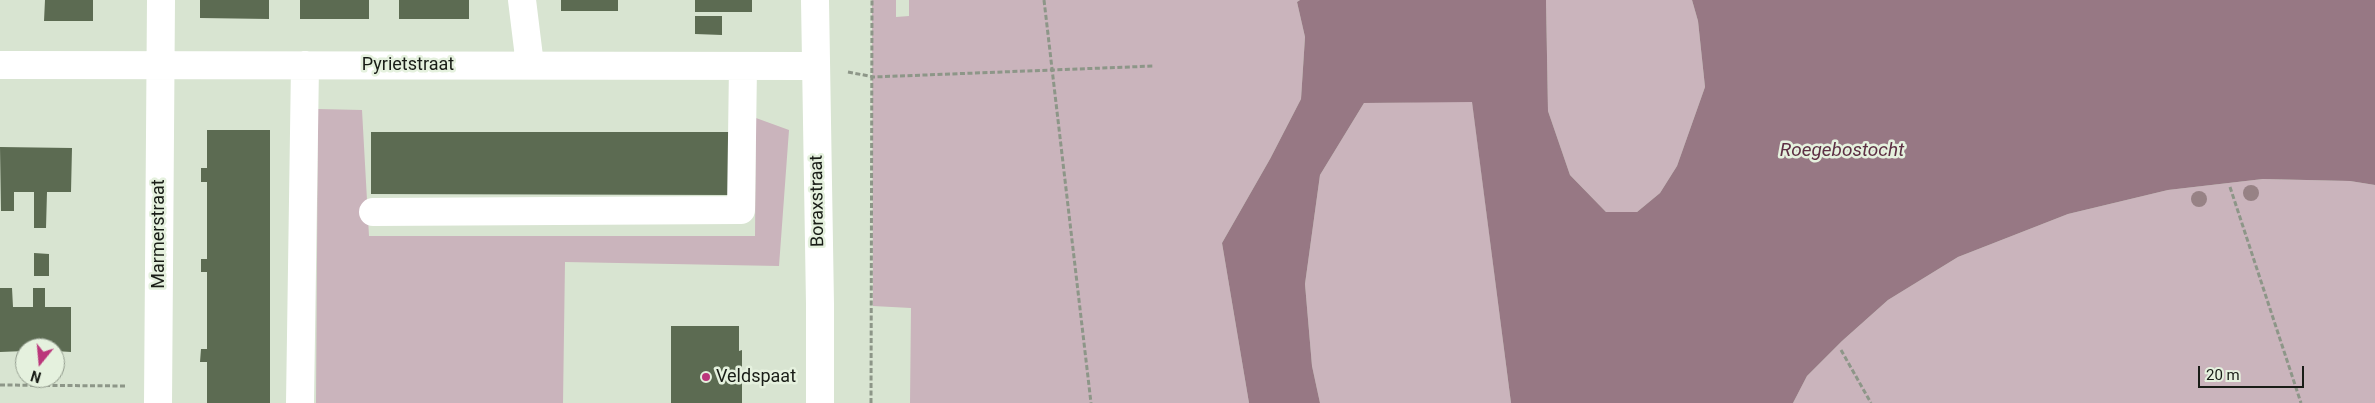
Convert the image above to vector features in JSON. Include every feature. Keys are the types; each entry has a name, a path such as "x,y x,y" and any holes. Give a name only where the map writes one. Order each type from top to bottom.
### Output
{"street":[{"path":"161,0 161,65"},
{"path":"522,0 530,65"},
{"name":"Boraxstraat","path":"815,0 820,403"},
{"name":"Pyrietstraat","path":"0,65 815,66"},
{"name":"Marmerstraat","path":"158,394 161,65"},
{"path":"300,403 305,65"},
{"path":"373,212 741,210 743,66"}],"path":[{"path":"871,403 874,77 872,0"},
{"path":"1044,0 1091,403"},
{"path":"815,66 874,77 1154,66"},
{"path":"2230,187 2301,403"},
{"path":"1842,350 1871,403"},
{"path":"0,385 158,394"}],"shaded area":[{"path":"872,0 896,0 896,17 909,16 909,0 1300,0 1297,2 1305,37 1301,99 1270,159 1222,243 1249,403 910,403 911,308 873,306"},
{"path":"1546,0 1692,0 1698,21 1705,87 1677,166 1660,193 1637,212 1606,212 1570,175 1548,111"},
{"path":"1472,101 1511,403 1320,403 1312,366 1305,284 1320,175 1364,103"},
{"path":"318,109 362,110 369,236 755,236 756,118 789,130 779,266 565,262 563,403 316,403"},
{"path":"2263,179 2350,181 2375,185 2375,403 1793,403 1807,376 1842,341 1888,300 1958,257 2068,214 2168,190"}],"water":[{"name":"Roegebostocht","path":"1300,0 1546,0 1548,111 1570,175 1606,212 1637,212 1660,193 1677,166 1705,87 1698,21 1692,0 2375,0 2375,185 2350,181 2263,179 2168,190 2068,214 1958,257 1888,300 1842,341 1807,376 1793,403 1511,403 1472,102 1364,103 1320,175 1305,284 1312,366 1320,403 1249,403 1222,243 1270,159 1301,99 1305,37 1297,2"}],"building":[{"path":"45,0 93,0 93,21 44,21"},
{"path":"200,0 269,0 269,19 200,18"},
{"path":"300,0 369,0 369,19 300,19"},
{"path":"399,0 469,0 469,19 399,19"},
{"path":"561,0 618,0 618,11 561,11"},
{"path":"695,0 752,0 752,12 695,12"},
{"path":"695,16 722,16 722,35 695,34"},
{"path":"207,130 270,130 270,403 207,403 207,362 200,362 201,349 207,349 207,272 201,272 201,259 207,259 207,182 201,182 201,168 207,168"},
{"path":"371,132 732,132 732,195 371,194"},
{"path":"0,147 72,148 71,192 47,192 46,228 34,228 34,192 14,192 14,211 1,211"},
{"path":"34,253 49,254 49,276 34,276"},
{"path":"0,288 12,288 13,307 33,307 33,288 45,288 45,307 71,307 71,352 65,352 65,338 15,338 15,351 0,352"},
{"name":"Veldspaat","path":"671,326 739,326 739,351 742,350 742,403 671,403"}],"place":[{"name":"Veldspaat","path":"706,377"}]}
